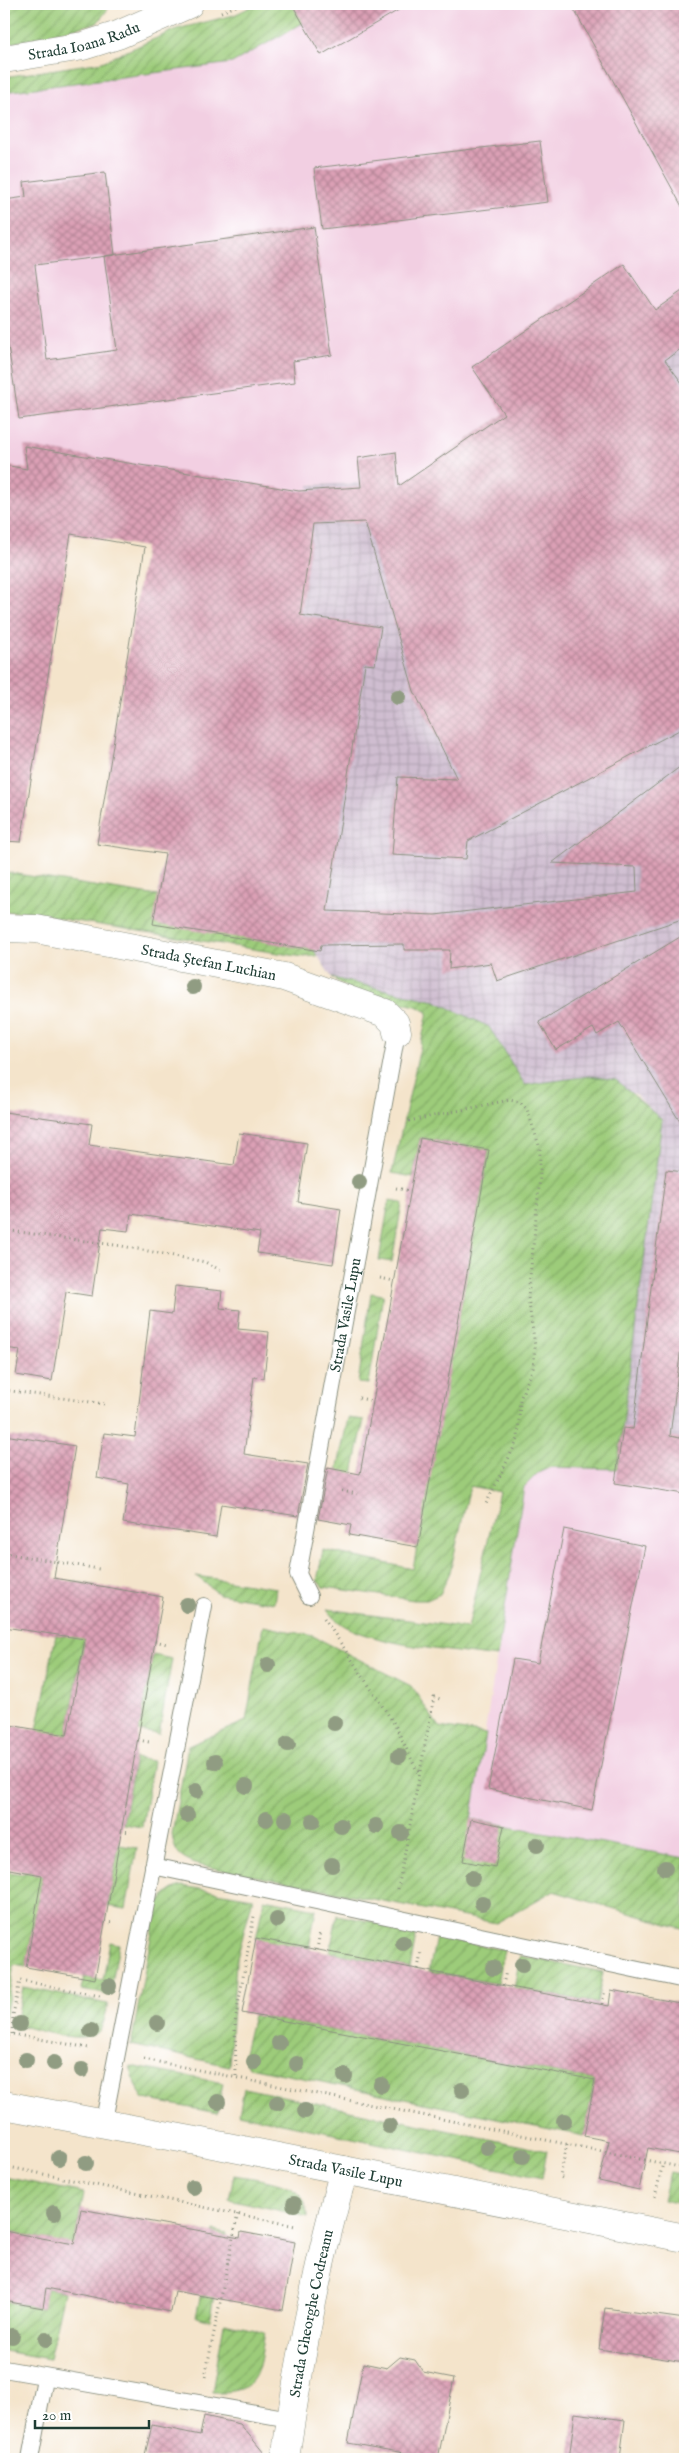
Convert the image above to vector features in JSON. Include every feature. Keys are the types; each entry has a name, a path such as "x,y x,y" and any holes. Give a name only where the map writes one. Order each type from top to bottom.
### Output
{"street":[{"name":"Strada Ioana Radu","path":"4,59 92,43 118,35 189,4"},
{"name":"Strada Ștefan Luchian","path":"4,928 36,929 284,977 384,1013 395,1023 397,1032"},
{"name":"Strada Vasile Lupu","path":"4,2105 223,2146 685,2238"},
{"name":"Strada Gheorghe Codreanu","path":"288,2459 290,2419 327,2233 344,2170"}],"lane":[{"name":"Strada Vasile Lupu","path":"309,1596 298,1574 397,1032"},
{"path":"103,2125 204,1606"},
{"path":"154,1866 685,1980"},
{"path":"4,2369 45,2378 290,2419"},
{"path":"30,2459 45,2378"}],"path":[{"path":"408,1121 509,1100 520,1102 527,1109 534,1124 540,1148 540,1177 528,1297 535,1346 533,1368 520,1399 518,1439 486,1504"},
{"path":"4,1230 122,1246 205,1262 222,1271"},
{"path":"4,1390 105,1404"},
{"path":"4,1553 99,1569"},
{"path":"309,1596 395,1725 419,1775"},
{"path":"392,1917 434,1697 443,1700"},
{"path":"236,2076 235,2022 259,1889"},
{"path":"12,2034 13,2015 20,1980 104,1997"},
{"path":"4,2038 12,2034 236,2076 685,2168"},
{"path":"567,2144 560,2177 569,2179"},
{"path":"645,2196 655,2198 662,2163"},
{"path":"4,2166 327,2233"},
{"path":"199,2404 238,2214"}],"shaded area":[{"path":"336,4 685,4 685,289 437,460 401,502 396,452 360,483 309,485 310,506 259,565 69,534 78,477 4,465 4,92 232,63"},
{"path":"685,289 685,1439 623,1428 661,1120 635,1094 590,1076 525,1085 489,1027 435,1001 332,978 314,950 153,924 168,831 310,506 309,485 360,483 358,458 396,452 401,502 437,460"},
{"path":"623,1428 685,1439 685,1858 471,1819 524,1487 538,1473 551,1467 617,1469"}],"green space":[{"path":"4,4 109,4 108,9 97,23 4,45"},
{"path":"257,4 292,4 303,23 232,63 4,92 4,77 102,62 177,29 234,15"},
{"path":"4,872 158,896 211,932 314,950 317,956 303,957 63,919 36,912 4,912"},
{"path":"332,978 435,1001 489,1027 525,1085 590,1076 616,1080 662,1120 617,1469 551,1467 538,1473 524,1487 497,1657 420,1647 380,1639 344,1625 327,1609 468,1628 499,1492 470,1486 450,1572 440,1594 427,1600 414,1600 324,1587 317,1581 323,1550 413,1569 489,1150 420,1138 413,1177 392,1173 428,1012 416,1006 355,993"},
{"path":"389,1201 402,1203 392,1262 379,1260"},
{"path":"371,1293 383,1295 369,1384 358,1383"},
{"path":"348,1418 364,1420 353,1474 337,1471"},
{"path":"196,1576 276,1588 274,1603 219,1594"},
{"path":"71,1581 94,1585 26,1967 14,1965 4,2024 4,1893 8,1872 24,1874 33,1797 37,1730 56,1635 65,1636"},
{"path":"263,1626 313,1636 411,1686 439,1727 486,1734 471,1819 685,1858 685,1929 553,1891 496,1923 198,1865 186,1860 177,1851 172,1834 188,1746 246,1721"},
{"path":"153,1655 172,1659 159,1734 139,1731"},
{"path":"135,1758 153,1761 142,1827 123,1824"},
{"path":"119,1845 137,1848 126,1909 108,1906"},
{"path":"182,1886 253,1898 236,1962 229,2066 131,2045 157,1905 168,1893"},
{"path":"264,1899 316,1909 309,1948 256,1939"},
{"path":"337,1915 417,1930 410,1968 330,1952"},
{"path":"436,1937 504,1950 498,1984 429,1971"},
{"path":"110,1942 119,1944 110,1995 81,1990 84,1977 103,1980"},
{"path":"520,1956 603,1972 597,2003 514,1988"},
{"path":"23,1987 108,2004 100,2030 93,2035 72,2037 47,2033 16,2024"},
{"path":"253,2015 595,2080 584,2136 249,2067 243,2057"},
{"path":"130,2066 223,2083 217,2113 144,2099 136,2087"},
{"path":"244,2088 547,2151 542,2178 239,2114"},
{"path":"670,2172 685,2175 685,2205 663,2200"},
{"path":"234,2175 269,2181 292,2189 301,2196 306,2205 308,2217 229,2199"},
{"path":"4,2177 84,2193 72,2256 55,2241 4,2231"},
{"path":"214,2231 227,2234 210,2321 196,2317"},
{"path":"46,2288 64,2292 49,2359 4,2351 4,2301 42,2308"},
{"path":"224,2323 265,2332 261,2358 254,2377 248,2384 240,2389 228,2392 212,2392"}],"building":[{"path":"292,4 409,4 321,55"},
{"path":"571,4 685,4 685,212"},
{"path":"540,141 548,202 322,229 314,168"},
{"path":"105,172 115,254 314,227 332,355 293,361 295,382 19,419 4,318 4,200 26,197 24,182","holes":["104,256 117,350 47,360 35,265"]},
{"path":"624,264 655,310 685,289 685,346 665,360 685,387 685,727 468,841 466,859 392,855 398,777 457,779 414,691 365,522 313,524 300,615 381,627 375,665 365,664 327,911 435,915 637,892 636,867 552,863 685,763 685,918 497,981 491,963 449,969 450,950 404,950 404,944 321,945 320,951 153,924 165,854 97,844 145,547 71,534 21,842 4,841 4,465 27,469 24,446 299,491 361,487 358,458 396,452 399,486 504,414 472,367"},
{"path":"685,934 685,1130 619,1022 597,1035 593,1028 556,1050 539,1022"},
{"path":"4,1112 92,1124 89,1145 234,1165 239,1133 307,1143 298,1202 341,1209 333,1264 257,1253 260,1233 131,1214 128,1231 102,1228 92,1296 66,1292 52,1381 16,1375 20,1350 4,1348"},
{"path":"420,1138 489,1150 418,1547 349,1535 351,1525 318,1519 328,1468 360,1474"},
{"path":"666,1170 685,1172 685,1315 670,1436 685,1439 685,1494 615,1483 623,1428 633,1429"},
{"path":"175,1286 222,1291 220,1308 240,1310 238,1329 269,1332 264,1378 254,1377 244,1454 308,1464 298,1516 221,1504 216,1537 123,1523 129,1484 97,1478 104,1433 135,1437 150,1311 172,1314"},
{"path":"4,1435 75,1446 54,1578 163,1597 95,1979 26,1967 42,1875 4,1868 4,1724 67,1735 85,1639 4,1627"},
{"path":"564,1529 645,1546 592,1810 488,1789 513,1659 538,1663"},
{"path":"471,1819 504,1826 495,1867 463,1861"},
{"path":"256,1938 609,2006 611,1990 685,2004 685,2155 648,2148 639,2190 599,2181 609,2141 584,2136 595,2080 242,2013"},
{"path":"81,2209 240,2238 241,2232 295,2242 283,2310 175,2291 171,2312 46,2288 43,2308 4,2301 4,2231 74,2244"},
{"path":"605,2308 685,2319 685,2362 599,2349"},
{"path":"400,2357 415,2360 423,2372 454,2378 438,2459 348,2443 363,2363 387,2368"},
{"path":"575,2413 625,2420 620,2459 569,2459"},
{"path":"204,2416 240,2424 269,2459 144,2459 152,2425 200,2435"}]}
